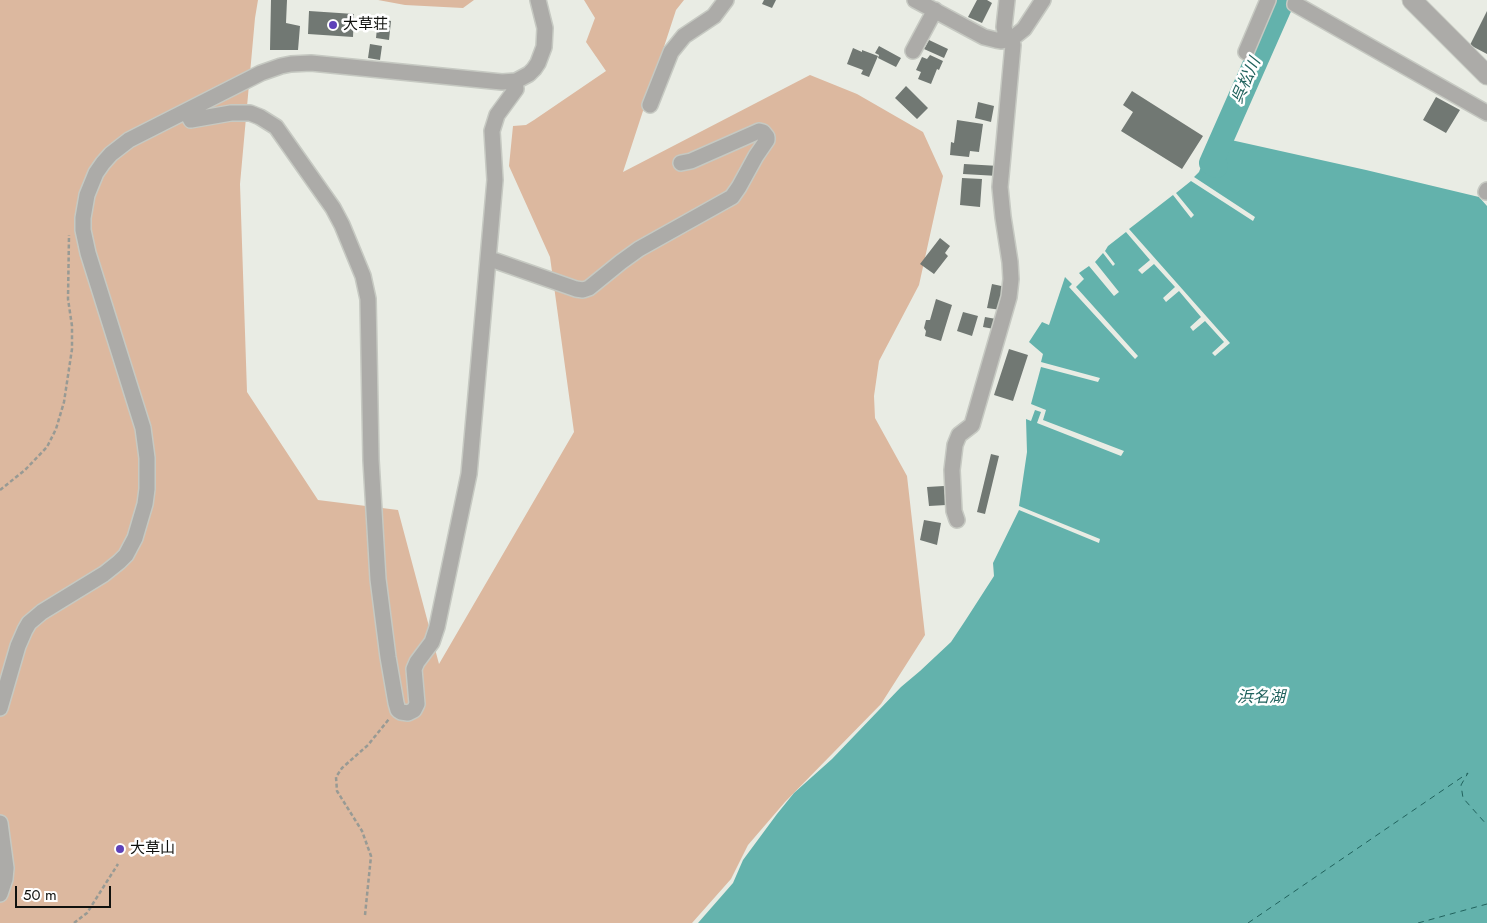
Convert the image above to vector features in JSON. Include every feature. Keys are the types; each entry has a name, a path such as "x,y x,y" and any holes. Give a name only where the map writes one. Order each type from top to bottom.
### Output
{"street":[{"path":"0,708 24,630 42,612 112,568 126,555 139,529 145,504 147,458 143,428 84,242 83,218 87,195 96,173 111,154 129,140 270,69 291,64 311,63 502,82 523,78 534,69 544,47 545,28 538,0"},
{"path":"650,105 671,52 684,36 714,16 726,0"},
{"path":"915,0 984,37 996,40 1008,39 1024,30 1043,0"},
{"path":"957,520 954,511 952,470 955,445 959,435 972,425 1009,297 1011,279 1000,187 1013,45 1008,39 1004,27 1007,0"},
{"path":"1246,52 1268,0"},
{"path":"1296,0 1294,4 1487,113"},
{"path":"1412,0 1487,76"},
{"path":"913,51 935,10"},
{"path":"186,111 190,120 231,113 250,114 260,116 276,128 333,208 363,276 369,305 371,460 382,618 398,708 401,712 408,713 416,707 414,669 435,635 467,486 496,180 492,131 497,115 516,89 515,81"},
{"path":"488,260 496,261 576,289 590,288 634,252 732,196 767,140 767,137 759,131 691,161 681,163"},
{"path":"0,823 6,868 0,894"}],"path":[{"path":"0,490 26,470 47,447 56,429 64,402 72,349 72,326 68,299 70,226"},
{"path":"365,916 371,856 362,831 337,791 336,777 342,768 368,745 398,708"},
{"path":"74,923 87,913 118,864"}],"shaded area":[{"path":"0,0 258,0 240,184 247,392 318,500 398,510 439,664 574,432 550,257 509,166 513,126 526,125 606,71 586,42 595,18 584,0 684,0 676,10 623,172 810,75 857,94 923,132 943,176 919,285 879,361 874,396 875,418 907,476 925,635 881,704 785,802 748,845 731,879 692,923 0,923"},
{"path":"378,0 474,0 463,8 405,5"}],"water":[{"name":"浜名湖","path":"1213,136 1479,197 1487,206 1487,923 698,923 733,883 743,860 794,793 832,759 901,687 951,642 994,576 993,563 1019,510 1099,543 1100,539 1019,506 1027,452 1026,419 1031,421 1035,410 1041,412 1037,423 1121,456 1124,451 1043,420 1046,410 1031,404 1041,367 1098,382 1100,378 1041,362 1043,354 1029,342 1042,322 1049,325 1065,277 1072,284 1069,287 1135,359 1138,356 1076,287 1084,279 1079,273 1089,266 1114,296 1119,292 1095,262 1103,253 1113,266 1115,264 1105,251 1108,246 1126,232 1150,260 1138,270 1142,274 1154,264 1175,287 1163,298 1166,302 1179,291 1201,317 1190,327 1193,331 1205,321 1224,342 1212,353 1215,356 1230,343 1129,229 1173,195 1191,218 1194,215 1176,193 1191,181 1253,221 1255,217 1194,177 1199,172"}],"building":[{"path":"271,0 287,0 286,23 300,26 298,50 270,50"},
{"path":"764,0 776,0 772,8 762,4"},
{"path":"977,0 987,0 992,3 982,23 968,17"},
{"path":"309,11 354,14 353,37 308,34"},
{"path":"1487,11 1487,54 1470,45"},
{"path":"378,18 391,21 389,40 376,38"},
{"path":"929,40 948,49 944,58 924,49"},
{"path":"370,44 382,46 380,60 368,58"},
{"path":"879,46 901,58 896,67 878,58 879,55 875,53"},
{"path":"853,48 878,56 869,77 861,74 863,70 847,64"},
{"path":"930,55 943,61 939,70 937,69 931,84 918,79 921,72 916,70 922,57 927,59"},
{"path":"906,86 928,108 917,119 895,98"},
{"path":"1132,91 1203,136 1182,169 1121,131 1133,112 1123,105"},
{"path":"1436,97 1460,110 1446,133 1423,120"},
{"path":"978,102 994,106 991,122 975,118"},
{"path":"957,120 983,124 979,152 970,151 969,157 950,155 951,142 954,143"},
{"path":"964,164 999,166 998,176 963,174"},
{"path":"962,178 982,179 980,207 960,205"},
{"path":"940,238 950,246 945,253 948,256 934,274 920,264"},
{"path":"992,284 1006,287 1001,310 987,308"},
{"path":"936,299 952,305 941,341 925,336 926,331 924,328 926,320 930,320"},
{"path":"963,312 978,316 972,336 957,331"},
{"path":"985,317 996,319 994,329 983,327"},
{"path":"1009,349 1028,355 1013,401 994,395"},
{"path":"991,454 999,456 985,514 977,512"},
{"path":"944,486 946,505 929,506 927,487"},
{"path":"924,520 941,523 937,545 920,540"}],"waterway":[{"name":"呉松川","path":"1216,166 1211,163 1283,0"}],"ferry route":[{"path":"1248,923 1468,773 1461,785 1463,798 1487,825"},
{"path":"1418,923 1487,904"}],"place":[{"name":"大草荘","path":"333,25"},
{"name":"大草山","path":"120,849"}]}
